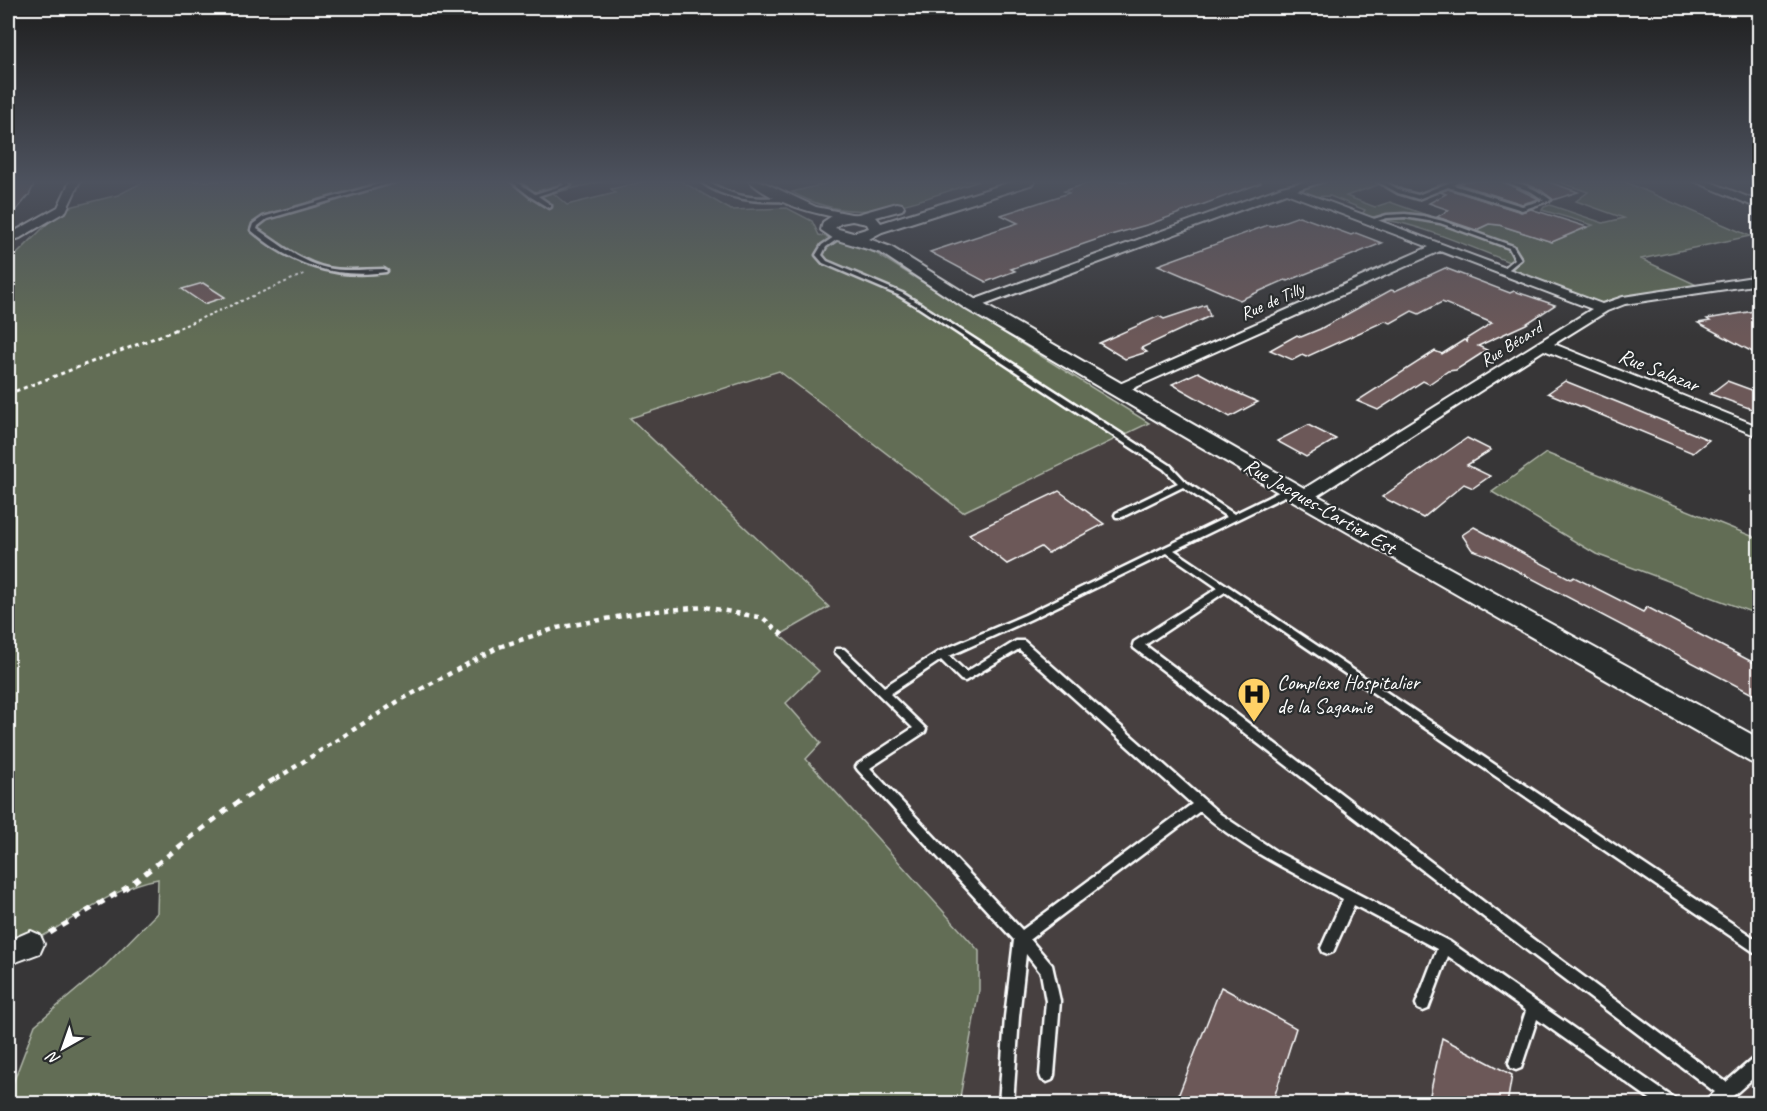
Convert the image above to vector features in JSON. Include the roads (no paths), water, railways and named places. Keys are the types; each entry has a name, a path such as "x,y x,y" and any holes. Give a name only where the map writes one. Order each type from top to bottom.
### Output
{"main road":[{"name":"Rue Jacques-Cartier Est","path":"845,233 886,250 972,305 1297,493 1760,754"},
{"path":"848,233 861,237 870,233"},
{"name":"Rue Jacques-Cartier Est","path":"877,233 886,250"}],"street":[{"path":"972,305 1167,233"},
{"path":"1401,233 1602,308"},
{"name":"Rue de Tilly","path":"1120,389 1439,247"},
{"name":"Rue Bécard","path":"1297,493 1602,308 1623,301 1760,280"},
{"name":"Rue Salazar","path":"1543,345 1760,433"}],"lane":[{"path":"258,233 282,249 320,267 336,271 384,271"},
{"path":"831,233 819,255 825,262 900,294 920,306 1167,467 1183,484 1234,518"},
{"path":"1470,233 1511,247 1518,259 1504,271"},
{"path":"1119,515 1183,484"},
{"path":"883,693 942,655 1028,617 1234,518 1297,493"},
{"path":"1167,549 1760,950"},
{"path":"1225,588 1138,645 1525,941 1726,1091"},
{"path":"942,655 965,677 1020,644 1216,818 1273,856 1444,946 1670,1104"},
{"path":"840,652 921,729 862,767 1021,938 1047,970 1053,1001 1047,1075"},
{"path":"1006,1104 1012,1017 1021,938 1201,804"},
{"path":"1328,948 1351,896"},
{"path":"1423,1004 1444,946"},
{"path":"1516,1063 1534,1008"},
{"path":"1712,1104 1760,1062"}],"place":[{"name":"Complexe Hospitalier de la Sagamie","path":"1254,723"}]}
